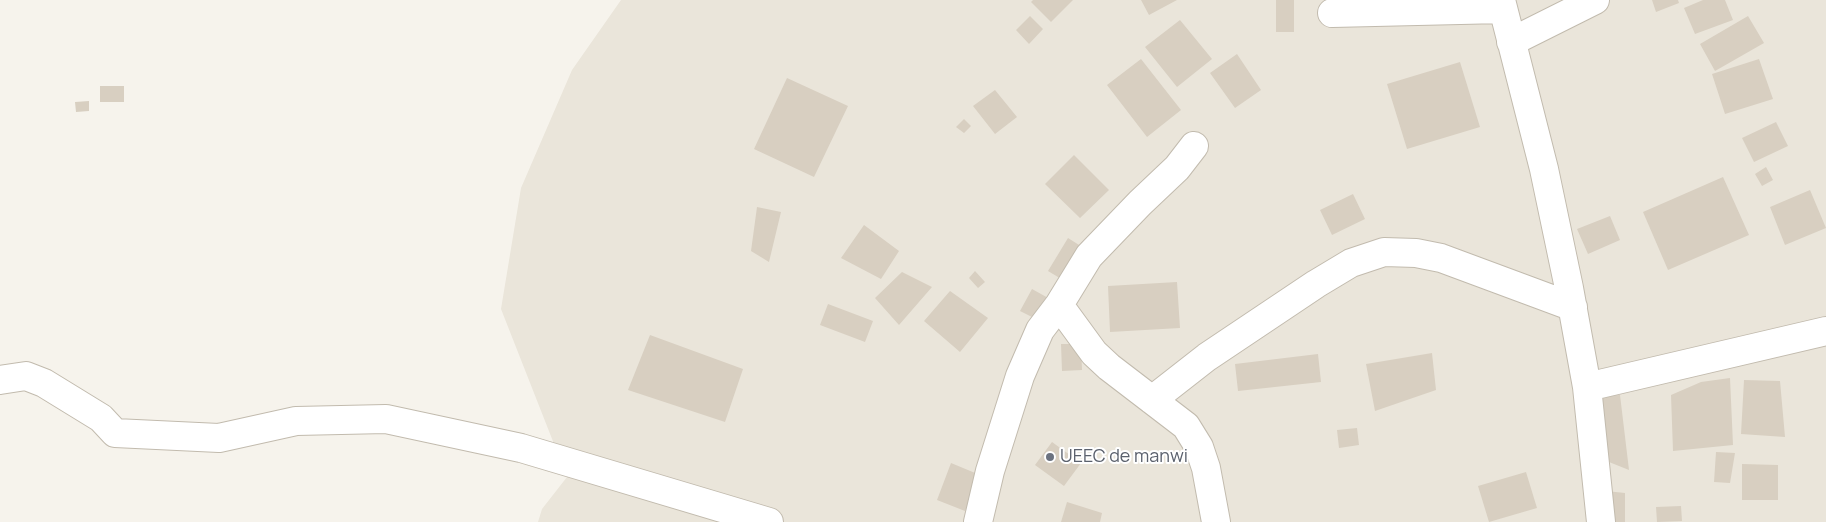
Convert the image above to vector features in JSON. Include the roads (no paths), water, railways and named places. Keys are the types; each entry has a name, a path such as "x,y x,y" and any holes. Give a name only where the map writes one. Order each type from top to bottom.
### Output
{"street":[{"path":"1511,42 1595,0"},
{"path":"1332,13 1502,4 1544,168 1573,307 1587,387 1601,522"},
{"path":"978,522 990,471 1020,376 1040,330 1059,305 1089,256 1140,203 1178,168 1194,146"},
{"path":"1152,400 1207,357 1316,284 1351,264 1384,252 1416,253 1441,258 1573,307"},
{"path":"1059,305 1094,353 1186,426 1199,447 1206,468 1216,522"},
{"path":"1587,387 1826,331"},
{"path":"0,380 26,376 44,383 102,418 115,433 219,438 296,422 386,419 520,448 769,522"}],"place":[{"name":"UEEC de manwi","path":"1050,457"}]}
